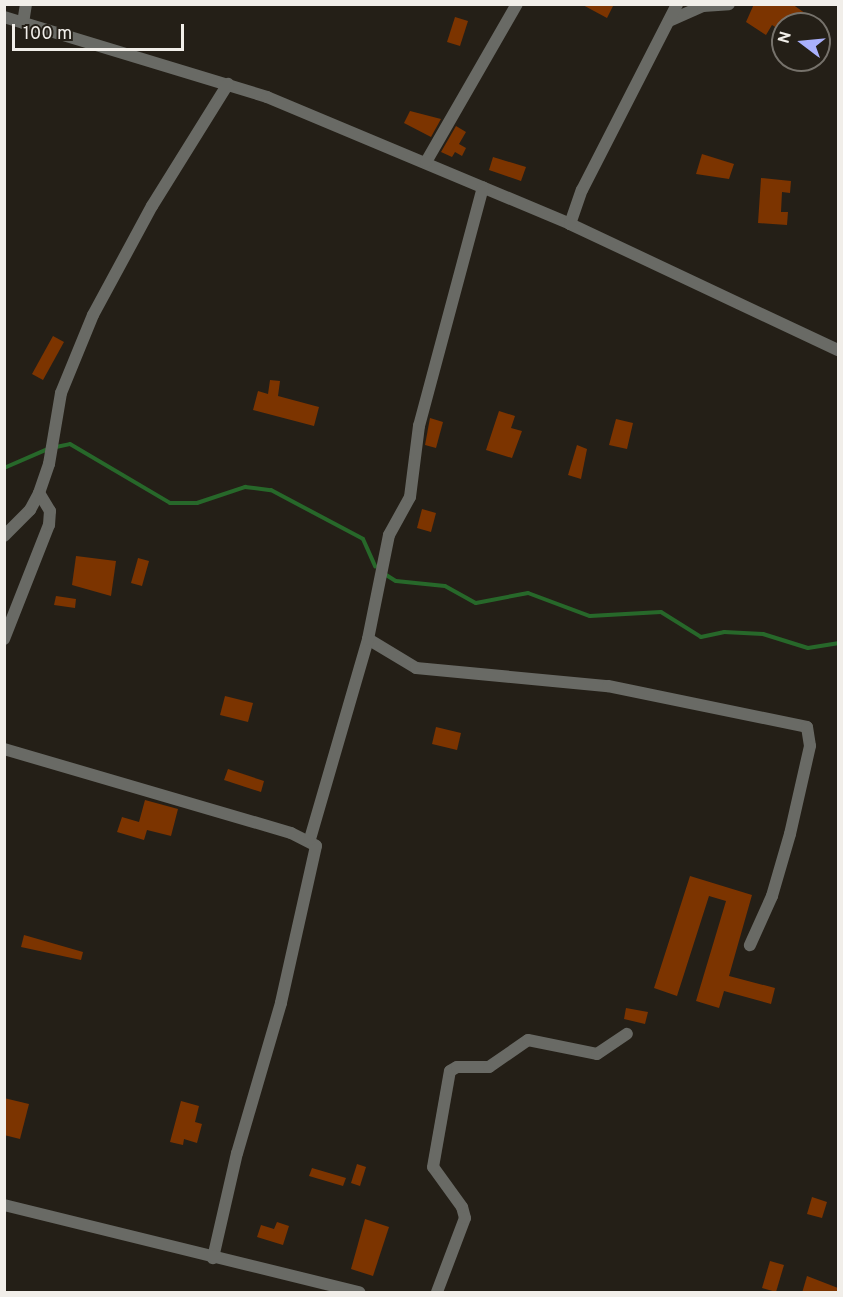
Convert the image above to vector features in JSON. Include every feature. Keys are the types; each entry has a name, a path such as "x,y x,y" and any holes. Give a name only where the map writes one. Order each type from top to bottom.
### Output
{"street":[{"path":"22,23 26,4"},
{"path":"426,162 517,4"},
{"path":"570,224 582,190 677,4"},
{"path":"669,21 704,6 729,4"},
{"path":"4,17 228,84 426,162 570,224 838,350"},
{"path":"4,536 30,510 39,493 49,464 61,393 79,346 152,206 228,84"},
{"path":"310,840 368,639 376,583 389,535 410,497 419,426 483,187"},
{"path":"4,639 49,525 50,511 39,493"},
{"path":"368,639 416,668 608,686 807,727 810,746 790,834 772,896 750,945"},
{"path":"4,749 310,840 316,846 312,874 213,1258"},
{"path":"437,1293 465,1218 462,1207 433,1167 450,1071 457,1067 489,1067 528,1040 597,1054 627,1034"},
{"path":"4,1205 359,1293"}],"building":[{"path":"581,4 614,4 607,18"},
{"path":"754,4 792,4 803,12 771,12 771,27 766,35 746,22"},
{"path":"455,17 468,21 460,46 447,42"},
{"path":"410,111 441,119 431,137 404,123"},
{"path":"456,126 466,132 459,144 466,148 462,156 455,152 452,157 441,152"},
{"path":"702,154 734,164 729,179 696,174"},
{"path":"493,157 526,167 521,181 489,170"},
{"path":"761,178 791,181 790,193 782,192 781,212 788,212 787,225 758,223"},
{"path":"53,336 64,342 43,380 32,374"},
{"path":"270,380 280,381 278,396 319,407 314,426 253,410 258,391 268,394"},
{"path":"499,411 515,416 511,428 522,431 512,458 486,450"},
{"path":"430,418 443,422 436,448 425,445"},
{"path":"616,419 633,423 627,449 609,445"},
{"path":"577,445 587,449 581,479 568,475"},
{"path":"422,509 436,513 431,532 417,528"},
{"path":"76,556 116,561 111,596 72,585"},
{"path":"138,558 149,561 142,586 131,583"},
{"path":"56,596 76,599 75,608 54,605"},
{"path":"225,696 253,703 248,722 220,715"},
{"path":"436,727 461,733 457,750 432,744"},
{"path":"228,769 264,781 261,792 224,780"},
{"path":"145,800 178,809 171,836 147,830 144,840 117,832 122,817 139,822"},
{"path":"690,876 752,895 729,976 775,988 771,1004 724,991 719,1008 696,1001 726,901 709,896 677,996 654,988"},
{"path":"24,935 83,952 81,960 21,947"},
{"path":"626,1008 648,1012 645,1024 624,1019"},
{"path":"4,1098 29,1104 20,1139 4,1135"},
{"path":"181,1101 199,1106 195,1122 202,1124 197,1143 184,1139 183,1145 170,1142"},
{"path":"357,1164 366,1167 360,1186 351,1183"},
{"path":"312,1168 346,1178 343,1186 309,1176"},
{"path":"812,1197 827,1202 822,1218 807,1214"},
{"path":"365,1219 389,1227 373,1276 351,1269"},
{"path":"277,1222 289,1226 283,1245 257,1237 261,1225 274,1229"},
{"path":"770,1261 784,1265 776,1292 762,1288"},
{"path":"807,1276 838,1288 838,1293 802,1293"}],"waterway":[{"path":"56,447 70,444 170,503 197,503 245,487 271,490 363,539 375,566"},
{"path":"4,468 48,449"},
{"path":"383,573 396,581 445,586 476,603 528,593 590,616 661,612 701,637 724,632 763,634 808,648 838,643"}]}
